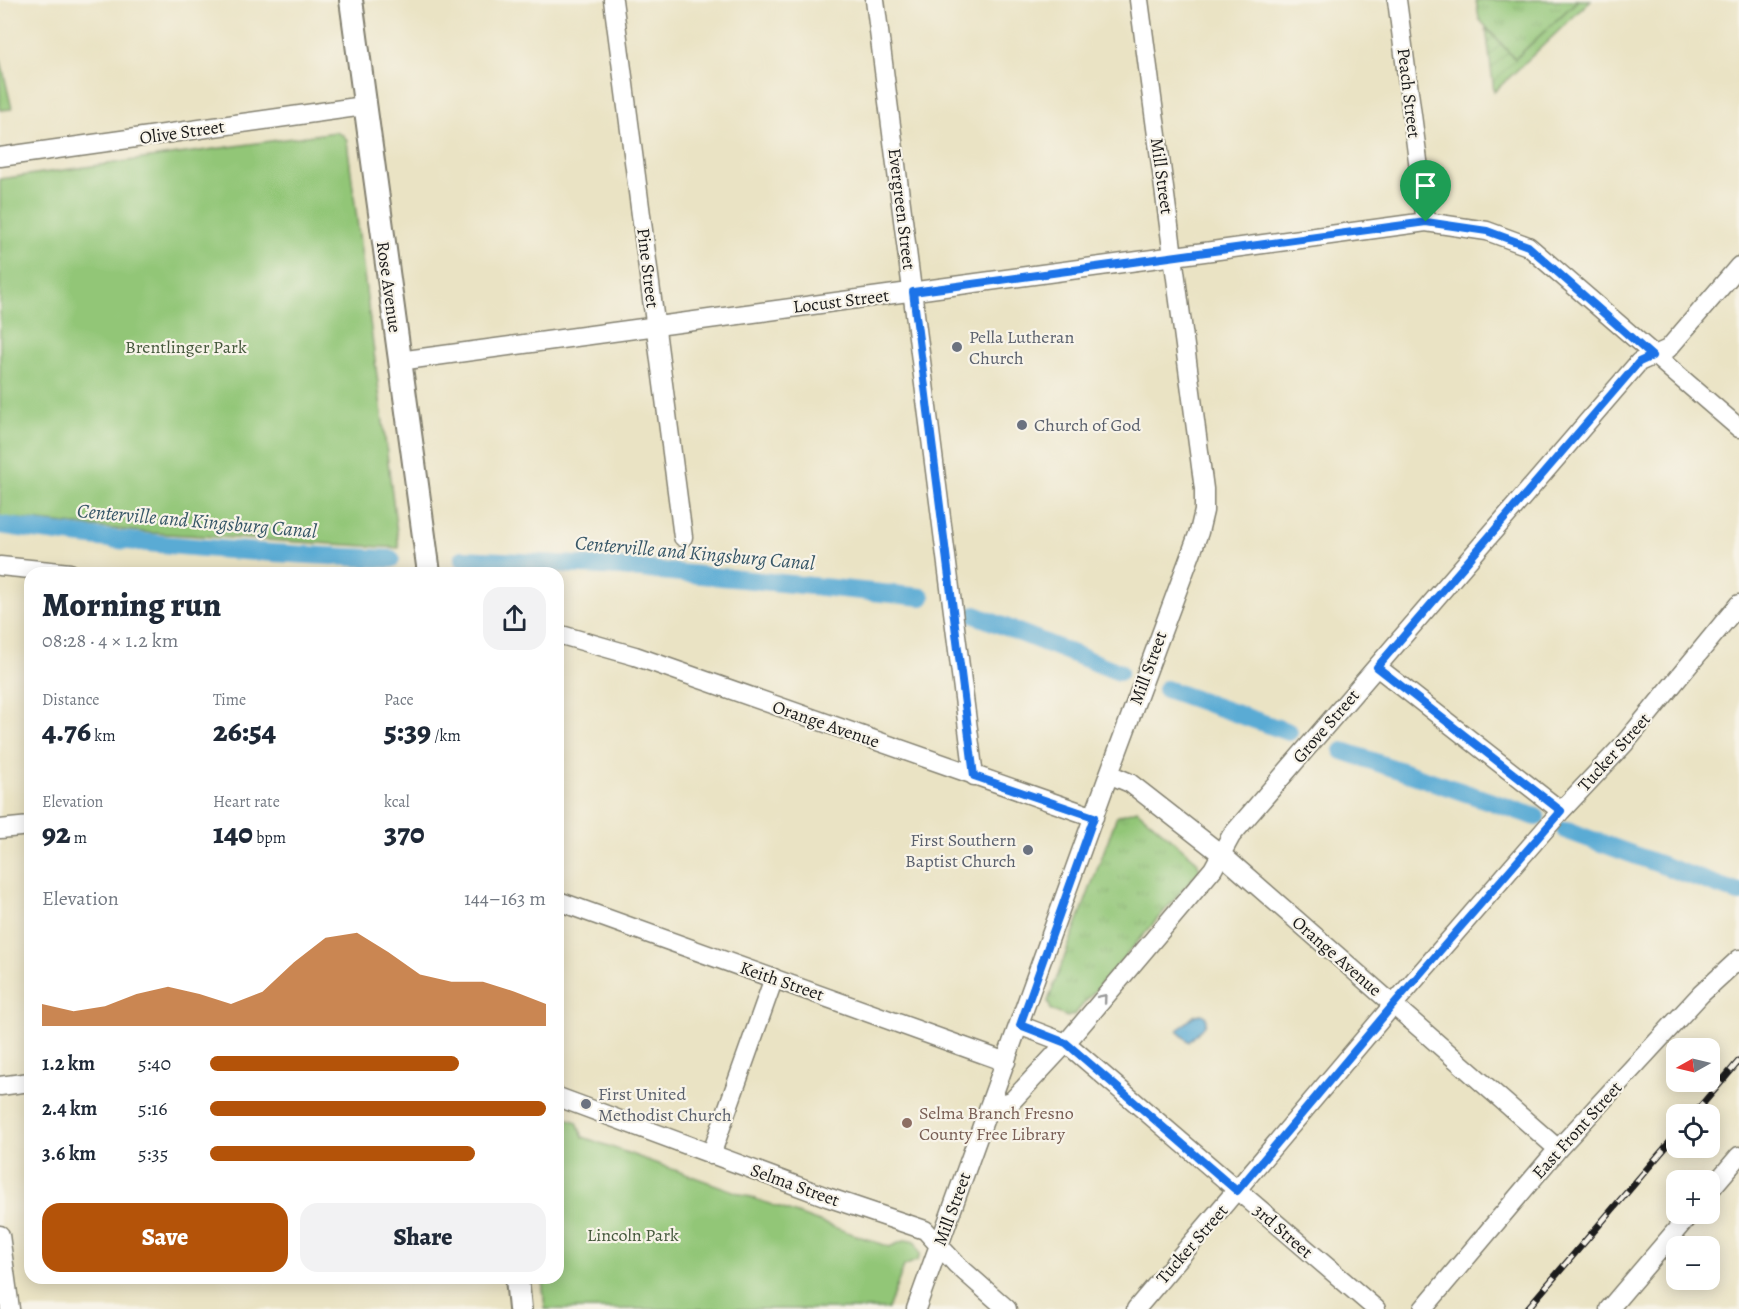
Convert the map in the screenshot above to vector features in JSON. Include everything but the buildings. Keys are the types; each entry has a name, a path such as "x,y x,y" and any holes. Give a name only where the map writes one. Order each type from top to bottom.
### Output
{"street":[{"name":"Rose Avenue","path":"351,0 428,567"},
{"name":"Pine Street","path":"614,0 683,537"},
{"name":"Evergreen Street","path":"875,0 974,776"},
{"name":"Mill Street","path":"916,1309 1199,532 1204,512 1204,489 1139,0"},
{"name":"Peach Street","path":"1397,0 1426,222"},
{"name":"Olive Street","path":"0,157 364,106"},
{"name":"Locust Street","path":"399,361 1426,222 1487,231 1528,246 1652,356 1739,428"},
{"name":"Grove Street","path":"990,1107 1012,1101 1066,1043 1213,869 1231,836 1639,362 1668,349 1739,267"},
{"path":"0,566 24,568"},
{"name":"Tucker Street","path":"1136,1309 1393,1005 1561,811 1624,744 1739,604"},
{"name":"Orange Avenue","path":"564,636 635,657 1094,817"},
{"path":"1377,667 1561,811"},
{"name":"Orange Avenue","path":"1109,774 1130,783 1221,854 1558,1149"},
{"path":"0,829 24,826"},
{"name":"Keith Street","path":"564,903 1006,1062"},
{"name":"East Front Street","path":"1423,1309 1558,1149 1701,994 1739,959"},
{"path":"711,1155 774,978"},
{"name":"3rd Street","path":"1020,1025 1066,1043 1376,1309"},
{"path":"0,1086 24,1083"},
{"name":"Selma Street","path":"564,1099 711,1155 925,1230 956,1264 1007,1309"},
{"path":"1720,1178 1739,1156"},
{"path":"1609,1309 1681,1224"},
{"path":"0,1235 10,1309"},
{"path":"518,1284 520,1309"}],"green space":[{"path":"1476,0 1578,0 1515,59 1479,19"},
{"path":"1578,0 1591,0 1494,92 1486,28 1515,59"},
{"path":"0,57 12,109 0,110"},
{"name":"Brentlinger Park","path":"335,132 343,135 347,141 399,548 152,533 0,517 0,179"},
{"path":"1137,810 1197,861 1200,870 1074,1015 1067,1017 1051,1010 1048,1001 1117,816"},
{"name":"Lincoln Park","path":"564,1117 577,1122 583,1137 889,1247 906,1240 915,1242 920,1254 918,1260 904,1266 888,1309 545,1309 543,1284 564,1284"}],"water":[{"path":"1202,1014 1206,1017 1206,1024 1189,1042 1177,1031 1195,1015"}],"waterway":[{"name":"Centerville and Kingsburg Canal","path":"0,525 97,538 195,547 391,559"},
{"name":"Centerville and Kingsburg Canal","path":"463,559 621,567 922,597"},
{"name":"Centerville and Kingsburg Canal","path":"975,615 1119,672"},
{"name":"Centerville and Kingsburg Canal","path":"1166,689 1289,732"},
{"name":"Centerville and Kingsburg Canal","path":"1343,751 1536,817"},
{"name":"Centerville and Kingsburg Canal","path":"1565,830 1739,893"}],"railway":[{"path":"1702,1104 1739,1061"},
{"path":"1527,1309 1666,1147"}],"place":[{"name":"Pella Lutheran Church","path":"957,347"},
{"name":"Church of God","path":"1022,425"},
{"name":"First Southern Baptist Church","path":"1028,850"},
{"name":"First United Methodist Church","path":"586,1104"},
{"name":"Selma Branch Fresno County Free Library","path":"907,1123"}],"route":[{"path":"1426,222 1487,231 1528,246 1652,356 1639,362 1377,667 1561,811 1393,1005 1237,1191 1066,1043 1020,1025 1094,817 974,776 913,292 1426,222"}]}
